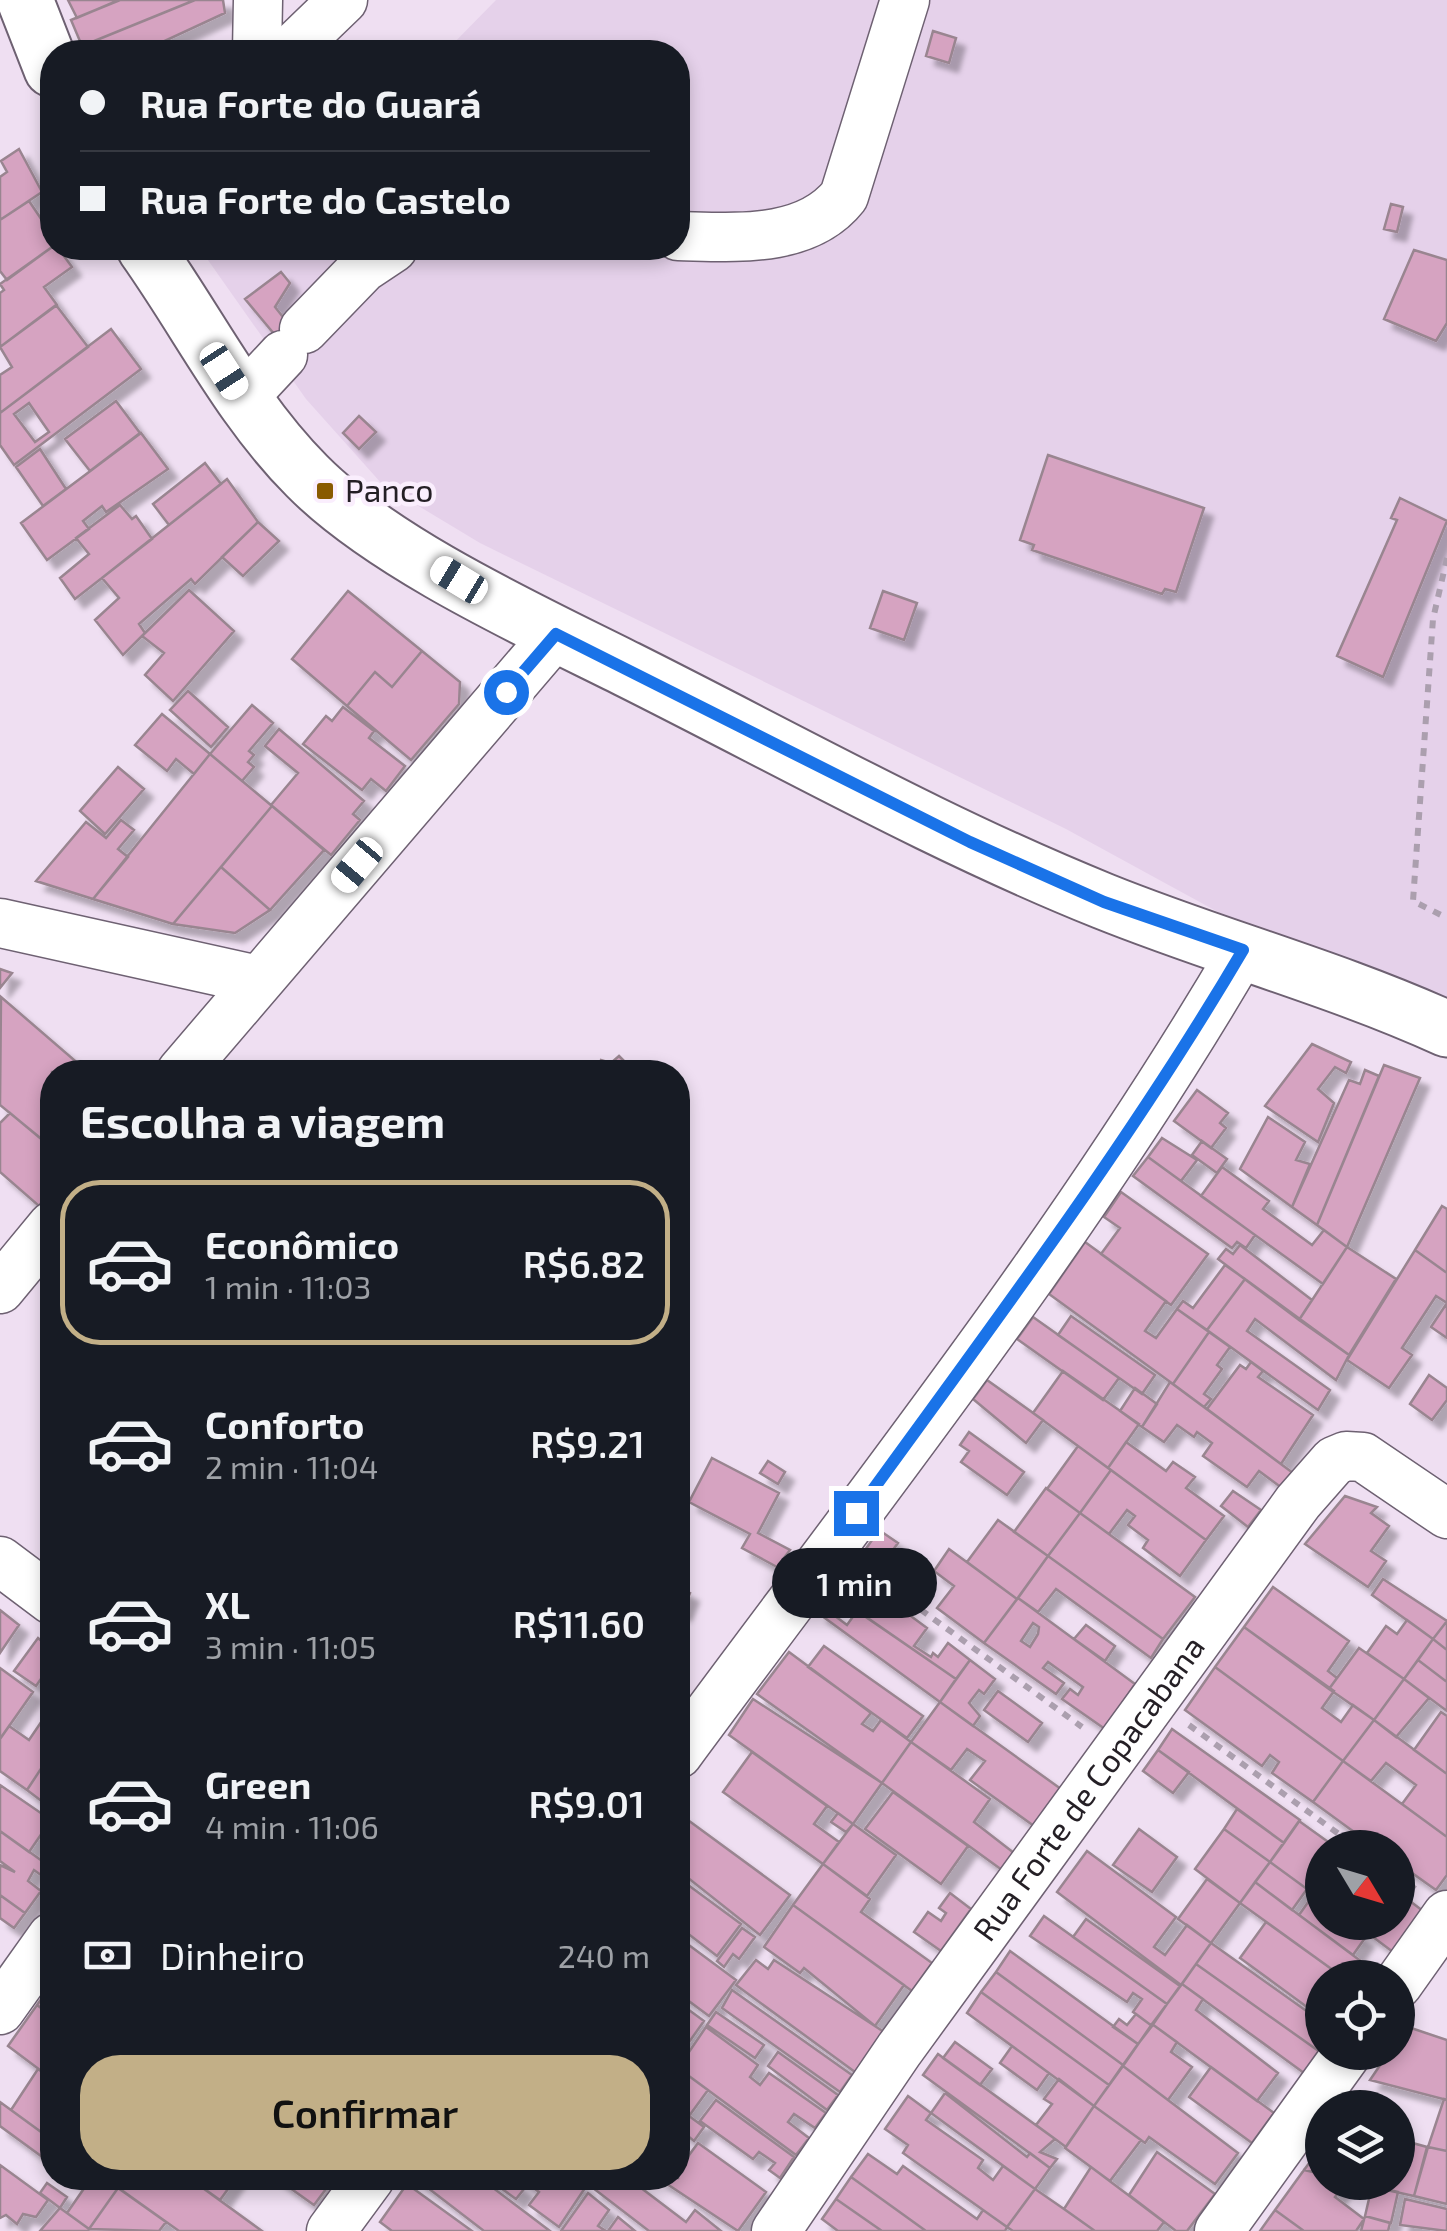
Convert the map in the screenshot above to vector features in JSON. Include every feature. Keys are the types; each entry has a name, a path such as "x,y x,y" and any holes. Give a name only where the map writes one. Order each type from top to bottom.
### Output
{"main road":[{"path":"25,0 41,40"},
{"path":"153,260 242,399 308,476 377,531 556,634 970,842 1104,902 1243,950 1447,1029"}],"street":[{"path":"257,40 258,0"},
{"path":"301,40 342,0"},
{"path":"690,235 802,229 828,216 850,180 906,0"},
{"path":"242,399 376,260"},
{"path":"191,1060 556,634"},
{"path":"0,922 258,980"},
{"path":"690,1738 1097,1182 1176,1064 1243,950"},
{"path":"0,1290 40,1241"},
{"name":"Rua Forte de Copacabana","path":"776,2231 899,2050 1152,1697 1298,1502 1334,1462 1346,1456 1363,1457 1447,1514"},
{"path":"0,1561 40,1591"},
{"path":"1415,1960 1447,1915"},
{"path":"0,2010 40,1953"},
{"path":"1220,2231 1335,2070"},
{"path":"332,2231 361,2190"}],"path":[{"path":"1447,558 1432,619 1413,901 1447,918"},
{"path":"834,1543 1116,1749"},
{"path":"1152,1697 1333,1830"}],"shaded area":[{"name":"Panco","path":"496,0 1447,0 1447,1001 1218,912 1066,829 480,543 382,484 306,399 208,260 690,260 690,40 457,40"}],"building":[{"path":"68,0 119,0 77,18"},
{"path":"120,0 195,0 97,40 79,40 71,20"},
{"path":"195,0 223,0 225,13 167,40 97,40"},
{"path":"933,31 956,38 949,63 926,56"},
{"path":"19,149 40,193 0,220 0,177 7,172 1,161"},
{"path":"29,201 40,217 40,256 7,280 0,271 0,220"},
{"path":"1391,204 1403,207 1397,232 1384,229"},
{"path":"1414,250 1447,260 1447,323 1436,341 1384,319"},
{"path":"40,256 40,260 67,260 72,267 44,287 57,305 0,347 0,293 4,290 0,284"},
{"path":"281,272 290,283 275,307 294,331 285,347 245,299"},
{"path":"56,305 88,347 0,413 0,375 12,367 0,347"},
{"path":"111,329 141,369 14,465 0,445 0,413","holes":["29,403 49,432 35,442 14,414"]},
{"path":"116,401 140,433 90,471 65,439"},
{"path":"359,416 376,432 359,449 343,433"},
{"path":"141,433 168,469 106,512 102,506 83,521 89,529 47,560 21,523"},
{"path":"40,449 66,489 43,506 16,467"},
{"path":"1048,455 1204,508 1176,592 1165,589 1162,594 1032,550 1034,545 1020,540"},
{"path":"205,463 221,484 169,525 153,504"},
{"path":"227,479 258,522 195,584 191,579 139,624 145,633 123,655 95,620 119,598 102,578"},
{"path":"1400,498 1447,521 1383,677 1337,656 1397,520 1391,518"},
{"path":"120,505 132,519 136,516 152,539 75,599 60,578 89,554 76,538"},
{"path":"258,522 279,541 243,576 222,557"},
{"path":"189,590 234,631 173,701 145,675 164,653 142,636"},
{"path":"348,591 422,651 392,687 375,672 347,706 292,659"},
{"path":"883,591 917,603 904,640 870,628"},
{"path":"422,651 460,682 459,704 411,760 347,706 375,672 392,687"},
{"path":"188,691 228,727 211,747 170,710"},
{"path":"252,705 273,723 249,751 254,755 248,762 254,767 242,781 210,754"},
{"path":"343,707 374,731 369,738 405,766 386,791 371,779 362,790 303,744 326,716 332,721"},
{"path":"162,714 210,754 194,774 176,759 167,771 135,745"},
{"path":"279,729 364,801 353,814 360,820 331,855 271,805 298,773 265,746"},
{"path":"210,754 272,806 173,924 93,899"},
{"path":"118,767 144,789 105,834 80,811"},
{"path":"272,806 324,850 270,910 221,867"},
{"path":"121,820 134,830 118,849 128,857 93,899 36,881 86,822 106,838"},
{"path":"221,867 270,910 235,933 173,924"},
{"path":"0,969 12,973 0,988"},
{"path":"1,997 74,1060 40,1060 40,1138 0,1105"},
{"path":"1312,1044 1351,1062 1346,1073 1335,1067 1318,1089 1334,1103 1318,1142 1265,1106"},
{"path":"1384,1065 1420,1078 1347,1247 1317,1225"},
{"path":"1365,1070 1379,1076 1317,1225 1292,1207 1349,1080 1360,1084"},
{"path":"1197,1090 1228,1113 1220,1123 1226,1128 1211,1148 1174,1121"},
{"path":"10,1113 40,1138 39,1206 0,1172 0,1123"},
{"path":"1268,1117 1305,1142 1296,1160 1310,1164 1292,1207 1240,1169"},
{"path":"1162,1138 1197,1160 1181,1181 1148,1157"},
{"path":"1202,1141 1227,1159 1217,1173 1192,1155"},
{"path":"1148,1157 1255,1235 1246,1248 1237,1242 1232,1248 1133,1176"},
{"path":"1222,1167 1269,1201 1263,1209 1312,1245 1324,1230 1347,1247 1323,1284 1201,1196"},
{"path":"1121,1192 1208,1254 1171,1305 1101,1254 1120,1228 1104,1217"},
{"path":"1442,1206 1447,1209 1447,1273 1415,1250"},
{"path":"1085,1242 1166,1301 1145,1331 1156,1338 1177,1309 1209,1332 1173,1384 1049,1294"},
{"path":"1240,1245 1312,1300 1299,1320 1218,1259 1226,1249 1233,1254"},
{"path":"1347,1247 1396,1279 1349,1355 1299,1320"},
{"path":"1415,1250 1447,1273 1447,1303 1436,1296 1402,1348 1412,1355 1389,1388 1347,1360"},
{"path":"1225,1265 1245,1279 1207,1330 1177,1309 1183,1301 1193,1308"},
{"path":"1245,1279 1349,1355 1336,1380 1255,1319 1247,1331 1330,1390 1318,1410 1207,1330"},
{"path":"1447,1303 1447,1338 1431,1327"},
{"path":"1071,1316 1155,1375 1142,1394 1058,1335"},
{"path":"1033,1317 1119,1378 1103,1400 1017,1339"},
{"path":"1209,1332 1230,1347 1217,1365 1222,1369 1204,1394 1211,1399 1204,1407 1173,1384"},
{"path":"1251,1362 1263,1371 1258,1377 1313,1415 1281,1464 1207,1409 1240,1365 1246,1369"},
{"path":"1063,1371 1139,1424 1108,1468 1033,1413"},
{"path":"1429,1375 1447,1388 1447,1400 1432,1420 1410,1404"},
{"path":"987,1380 1043,1420 1026,1443 973,1399"},
{"path":"1170,1382 1293,1473 1282,1488 1259,1471 1247,1487 1203,1456 1212,1443 1197,1432 1194,1437 1177,1425 1164,1442 1142,1427"},
{"path":"1135,1388 1157,1404 1142,1427 1120,1411"},
{"path":"969,1432 1024,1472 1007,1495 961,1462 969,1451 960,1445"},
{"path":"1126,1442 1166,1471 1173,1462 1195,1477 1186,1488 1224,1516 1206,1540 1108,1468"},
{"path":"1078,1446 1111,1470 1080,1513 1047,1489"},
{"path":"712,1458 779,1493 758,1533 790,1550 777,1567 742,1548 750,1534 690,1500"},
{"path":"768,1461 785,1472 778,1484 760,1473"},
{"path":"1111,1470 1206,1540 1180,1576 1143,1548 1148,1540 1128,1525 1135,1516 1127,1510 1109,1534 1080,1513"},
{"path":"1046,1488 1080,1513 1048,1556 1014,1532"},
{"path":"1233,1491 1261,1510 1248,1527 1221,1506"},
{"path":"1345,1496 1377,1507 1371,1513 1389,1526 1371,1551 1386,1561 1368,1587 1305,1544"},
{"path":"1080,1513 1195,1597 1163,1639 1048,1556"},
{"path":"998,1520 1048,1556 1017,1599 967,1562"},
{"path":"879,1530 898,1543 881,1566 863,1553"},
{"path":"949,1549 1017,1599 984,1643 937,1608 954,1586 934,1571"},
{"path":"1048,1556 1163,1639 1151,1658 1056,1589 1038,1612 1018,1598"},
{"path":"850,1571 927,1628 914,1646 938,1657 948,1643 970,1660 956,1679 833,1594"},
{"path":"1383,1579 1447,1621 1433,1639 1372,1595"},
{"path":"1273,1587 1349,1641 1328,1671 1337,1678 1329,1689 1244,1627"},
{"path":"1018,1598 1135,1684 1105,1729 1062,1699 1070,1689 1078,1695 1083,1687 1048,1662 1043,1668 1064,1683 1056,1694 984,1643","holes":["1033,1623 1039,1627 1030,1647 1021,1641"]},
{"path":"823,1607 847,1625 857,1611 956,1679 940,1702 818,1613"},
{"path":"0,1610 19,1625 0,1653"},
{"path":"1407,1620 1433,1639 1404,1679 1367,1653 1386,1626 1397,1634"},
{"path":"1447,1621 1447,1650 1433,1639"},
{"path":"1086,1625 1115,1646 1105,1661 1074,1639"},
{"path":"1244,1627 1334,1691 1322,1708 1341,1722 1353,1705 1374,1720 1343,1761 1215,1667"},
{"path":"38,1638 40,1680 36,1686 14,1671"},
{"path":"1433,1639 1447,1650 1447,1682 1418,1660"},
{"path":"824,1646 923,1716 907,1738 808,1667"},
{"path":"1359,1648 1404,1679 1374,1720 1329,1689"},
{"path":"789,1652 871,1713 862,1724 873,1731 881,1720 911,1742 882,1783 757,1694"},
{"path":"970,1660 995,1679 984,1694 979,1690 969,1703 980,1716 973,1726 940,1702"},
{"path":"1418,1660 1447,1682 1447,1711 1404,1679"},
{"path":"1215,1667 1343,1761 1313,1802 1272,1773 1279,1762 1270,1755 1262,1766 1185,1710"},
{"path":"0,1668 33,1692 0,1739"},
{"path":"1404,1679 1429,1698 1396,1737 1374,1720"},
{"path":"998,1691 1042,1723 1028,1742 984,1710"},
{"path":"753,1699 882,1783 853,1824 729,1735"},
{"path":"940,1702 1061,1789 1034,1826 970,1780 985,1761 967,1749 951,1770 911,1742"},
{"path":"1441,1712 1447,1716 1447,1774 1414,1750"},
{"path":"1374,1720 1447,1774 1447,1837 1402,1804 1416,1785 1386,1763 1371,1781 1343,1761"},
{"path":"40,1724 40,1770 27,1790 0,1771 0,1739 9,1726 29,1740"},
{"path":"1172,1729 1300,1820 1284,1843 1158,1750"},
{"path":"911,1742 990,1799 974,1822 1014,1853 1002,1870 882,1783"},
{"path":"1158,1750 1189,1772 1173,1793 1143,1771"},
{"path":"752,1752 827,1806 814,1824 839,1842 823,1864 723,1792"},
{"path":"1343,1761 1447,1837 1447,1875 1436,1890 1415,1875 1415,1830 1351,1830 1313,1802"},
{"path":"40,1770 40,1800 27,1790"},
{"path":"0,1785 40,1812 40,1836 29,1852 0,1831"},
{"path":"893,1792 968,1846 941,1884 865,1829"},
{"path":"1237,1809 1284,1843 1270,1862 1224,1829"},
{"path":"838,1813 853,1824 846,1832 831,1822"},
{"path":"1299,1821 1312,1830 1305,1830 1305,1888 1270,1862"},
{"path":"690,1822 790,1895 760,1935 690,1880"},
{"path":"853,1824 896,1855 867,1896 823,1864"},
{"path":"1139,1829 1177,1857 1152,1892 1113,1865"},
{"path":"1224,1829 1270,1862 1240,1903 1195,1869"},
{"path":"0,1831 40,1859 40,1874 34,1870 28,1881 40,1892 25,1913 0,1895 0,1865 15,1872 0,1861"},
{"path":"1087,1851 1176,1917 1154,1947 1165,1955 1187,1925 1211,1943 1181,1985 1057,1892"},
{"path":"1270,1862 1305,1888 1305,1892 1292,1910 1255,1882"},
{"path":"823,1864 870,1899 861,1912 932,1963 912,1991 793,1905"},
{"path":"1207,1879 1240,1903 1211,1943 1178,1919"},
{"path":"1255,1882 1305,1919 1305,1940 1333,1940 1359,1960 1319,1960 1240,1903"},
{"path":"690,1886 741,1924 717,1956 690,1935"},
{"path":"950,1893 971,1909 941,1951 914,1932 928,1912 941,1921 946,1913 939,1908"},
{"path":"0,1895 25,1913 14,1928 0,1918"},
{"path":"793,1905 904,1985 875,2026 804,1968 800,1973 764,1947"},
{"path":"1415,1905 1423,1911 1415,1922"},
{"path":"1044,1916 1167,2004 1152,2026 1133,2012 1142,1999 1133,1993 1127,2002 1030,1936"},
{"path":"1086,1919 1180,1986 1167,2004 1073,1937"},
{"path":"1266,1922 1319,1960 1305,1960 1305,2006 1240,1958"},
{"path":"742,1928 755,1937 739,1959 733,1954 724,1967 717,1961"},
{"path":"1333,1940 1364,1940 1353,1955"},
{"path":"1377,1940 1402,1940 1393,1952"},
{"path":"1211,1943 1305,2010 1305,2041 1196,1964"},
{"path":"690,1946 736,1980 709,2016 690,2002"},
{"path":"1010,1951 1138,2044 1123,2065 996,1972"},
{"path":"756,1960 768,1969 774,1960 884,2032 855,2072 736,1985"},
{"path":"1196,1964 1305,2041 1306,2070 1304,2073 1182,1984"},
{"path":"996,1972 1123,2065 1109,2085 981,1992"},
{"path":"1182,1984 1203,1999 1196,2010 1278,2073 1257,2101 1152,2024"},
{"path":"732,1990 852,2075 840,2092 722,2008"},
{"path":"981,1992 1109,2085 1094,2106 967,2013"},
{"path":"37,2005 40,2007 40,2070 8,2046"},
{"path":"690,2011 704,2021 690,2041"},
{"path":"716,2012 764,2045 755,2058 707,2025"},
{"path":"1136,2014 1152,2026 1138,2044 1113,2027 1119,2019 1127,2025"},
{"path":"1152,2024 1177,2042 1171,2052 1192,2067 1168,2100 1123,2066"},
{"path":"706,2027 758,2065 750,2077 760,2085 769,2073 826,2113 815,2128 794,2114 788,2122 809,2138 796,2155 690,2077 690,2050"},
{"path":"1415,2029 1447,2040 1447,2100 1370,2080 1377,2070 1415,2070"},
{"path":"955,2042 992,2069 980,2085 943,2058"},
{"path":"1012,2046 1049,2073 1037,2090 1000,2063"},
{"path":"778,2052 838,2095 827,2110 768,2066"},
{"path":"938,2054 1055,2139 1040,2152 1057,2159 1050,2168 923,2075"},
{"path":"1123,2066 1238,2153 1215,2184 1149,2137 1145,2143 1094,2106"},
{"path":"1211,2067 1274,2113 1252,2143 1189,2097"},
{"path":"38,2069 40,2131 11,2110"},
{"path":"690,2077 708,2090 690,2115"},
{"path":"1059,2079 1094,2106 1066,2147 1036,2125 1052,2104 1044,2099"},
{"path":"945,2093 1027,2157 1030,2153 1050,2168 1035,2189 931,2113"},
{"path":"908,2096 931,2113 926,2120 983,2160 978,2168 993,2180 1003,2166 1035,2189 1007,2227 903,2153 908,2145 885,2129"},
{"path":"1444,2099 1447,2100 1447,2151 1428,2147"},
{"path":"716,2100 794,2157 780,2178 769,2170 775,2163 759,2152 753,2159 700,2121"},
{"path":"0,2102 40,2131 40,2155 0,2126"},
{"path":"1094,2106 1141,2140 1110,2181 1065,2148"},
{"path":"690,2117 704,2127 694,2141 690,2138"},
{"path":"698,2143 766,2192 738,2231 676,2190 690,2190 690,2154"},
{"path":"1415,2144 1427,2147 1415,2192"},
{"path":"1428,2147 1447,2151 1447,2204 1415,2196"},
{"path":"1157,2152 1215,2194 1187,2231 1176,2231 1129,2195"},
{"path":"868,2154 897,2174 903,2166 977,2219 983,2210 1007,2227 1005,2231 926,2231 851,2177"},
{"path":"0,2165 48,2200 36,2217 23,2214 17,2224 6,2215 0,2218"},
{"path":"1091,2167 1164,2222 1157,2231 1095,2231 1064,2209"},
{"path":"1304,2170 1305,2200 1339,2200 1364,2219 1356,2231 1304,2231 1275,2210"},
{"path":"851,2177 926,2231 882,2231 836,2199"},
{"path":"1035,2189 1095,2231 1013,2231 1007,2227"},
{"path":"57,2190 67,2197 60,2208 40,2193"},
{"path":"83,2190 117,2190 89,2229 67,2213"},
{"path":"117,2190 166,2222 159,2231 89,2229"},
{"path":"121,2190 206,2190 262,2231 179,2231"},
{"path":"206,2190 227,2190 220,2200"},
{"path":"293,2190 325,2190 314,2205"},
{"path":"403,2190 415,2190 472,2231 392,2231 380,2222"},
{"path":"431,2190 496,2190 550,2231 484,2231"},
{"path":"504,2190 523,2190 516,2199"},
{"path":"536,2190 584,2190 559,2227 529,2205 539,2192"},
{"path":"596,2190 644,2190 686,2222 695,2210 721,2231 649,2231"},
{"path":"588,2193 609,2210 598,2226 606,2231 561,2231"},
{"path":"836,2199 882,2231 838,2231 822,2219"},
{"path":"1369,2200 1396,2200 1391,2223 1365,2216"},
{"path":"1405,2200 1447,2209 1447,2231 1400,2225"},
{"path":"60,2208 89,2229 88,2231 40,2231"},
{"path":"1275,2210 1304,2231 1260,2231"},
{"path":"1365,2216 1390,2223 1388,2231 1361,2231"},
{"path":"618,2217 635,2231 608,2231"}],"place":[{"name":"Panco","path":"325,491"}],"route":[{"path":"506,692 556,634 970,842 1104,902 1243,950 1176,1064 1097,1182 856,1513"}]}
